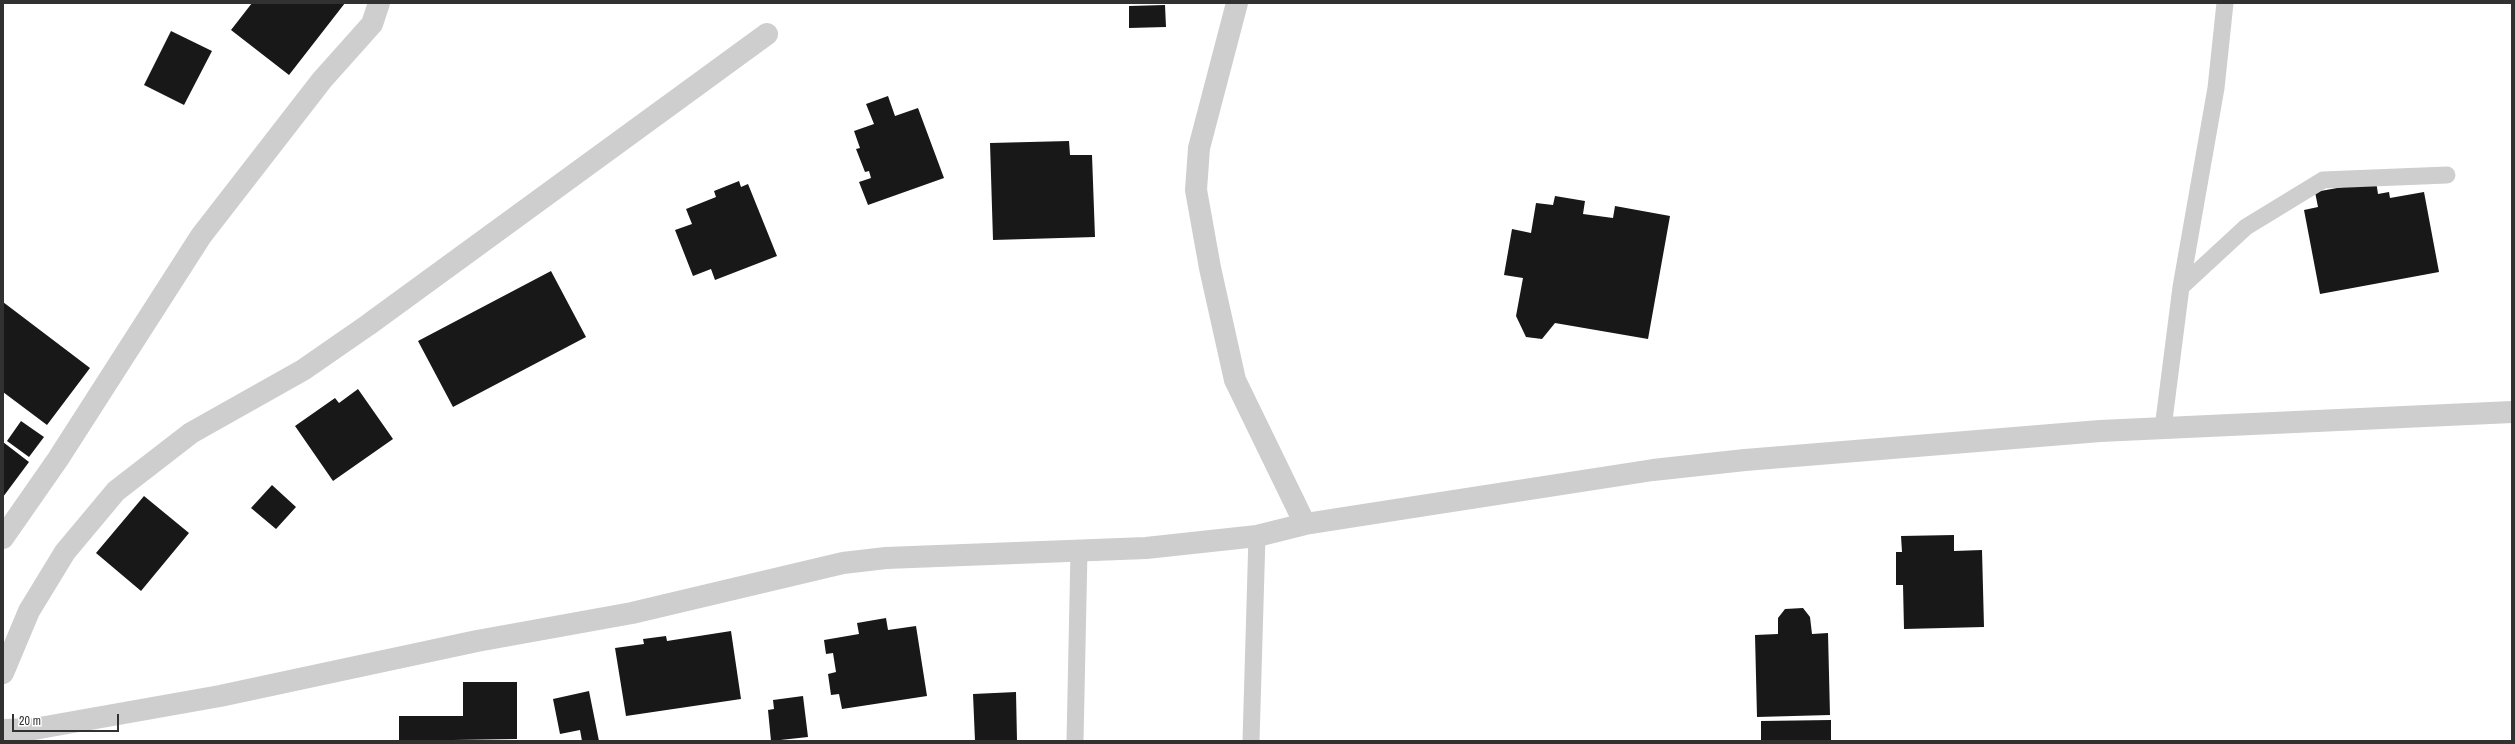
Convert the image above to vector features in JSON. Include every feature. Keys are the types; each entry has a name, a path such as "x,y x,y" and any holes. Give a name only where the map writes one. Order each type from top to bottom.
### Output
{"street":[{"path":"3,538 58,459 201,236 322,80 372,24 379,3"},
{"path":"1237,3 1199,148 1196,190 1210,268 1235,380 1305,524"},
{"path":"3,673 29,611 65,552 116,491 191,433 304,370 362,330 767,34"},
{"path":"3,730 34,729 220,696 477,641 632,613 843,563 886,558 1146,548 1256,536 1305,524 1653,470 2100,431 2512,412"}],"lane":[{"path":"2163,428 2181,287 2216,88 2225,3"},
{"path":"2181,287 2246,227 2323,180 2447,175"},
{"path":"1251,741 1256,536"},
{"path":"1075,741 1079,551"}],"building":[{"path":"252,3 345,3 289,75 231,30"},
{"path":"1165,5 1166,27 1129,28 1129,6"},
{"path":"171,31 212,51 184,105 144,85"},
{"path":"888,96 895,116 918,108 944,178 868,205 859,182 871,178 869,171 865,172 856,149 860,148 854,131 874,124 866,104"},
{"path":"1069,141 1070,155 1092,155 1095,237 993,240 990,143"},
{"path":"739,181 741,187 748,184 777,256 715,280 711,269 693,276 675,230 692,224 686,209 716,197 714,191"},
{"path":"2376,181 2378,194 2389,192 2390,198 2424,192 2439,272 2320,294 2304,210 2318,207 2315,192"},
{"path":"1555,196 1585,201 1583,214 1613,218 1615,206 1670,216 1648,339 1555,323 1542,339 1526,337 1516,316 1523,278 1504,275 1512,229 1531,233 1536,203 1553,205"},
{"path":"551,271 586,337 453,407 418,341"},
{"path":"3,302 90,368 47,425 3,392"},
{"path":"358,389 393,439 333,481 295,426 335,398 339,403"},
{"path":"21,421 44,437 29,457 7,441"},
{"path":"3,442 29,462 3,497"},
{"path":"272,485 296,507 276,529 251,508"},
{"path":"144,496 189,533 141,591 96,553"},
{"path":"1954,535 1954,551 1982,550 1984,627 1904,629 1903,585 1896,585 1896,552 1902,552 1901,536"},
{"path":"1803,608 1810,617 1812,634 1828,633 1830,715 1757,717 1755,635 1778,634 1778,618 1785,609"},
{"path":"886,618 888,630 916,626 927,696 842,709 839,694 831,695 828,674 836,672 833,653 826,654 824,640 859,634 857,623"},
{"path":"731,631 741,699 626,716 615,648 644,644 643,639 666,636 667,641"},
{"path":"463,682 517,682 517,739 389,741 399,740 399,716 463,716"},
{"path":"589,691 599,741 582,741 580,730 560,734 553,699"},
{"path":"1016,692 1017,741 975,741 973,694"},
{"path":"803,696 808,737 771,741 768,710 774,709 773,700"},
{"path":"1831,720 1831,741 1761,741 1761,721"}]}
